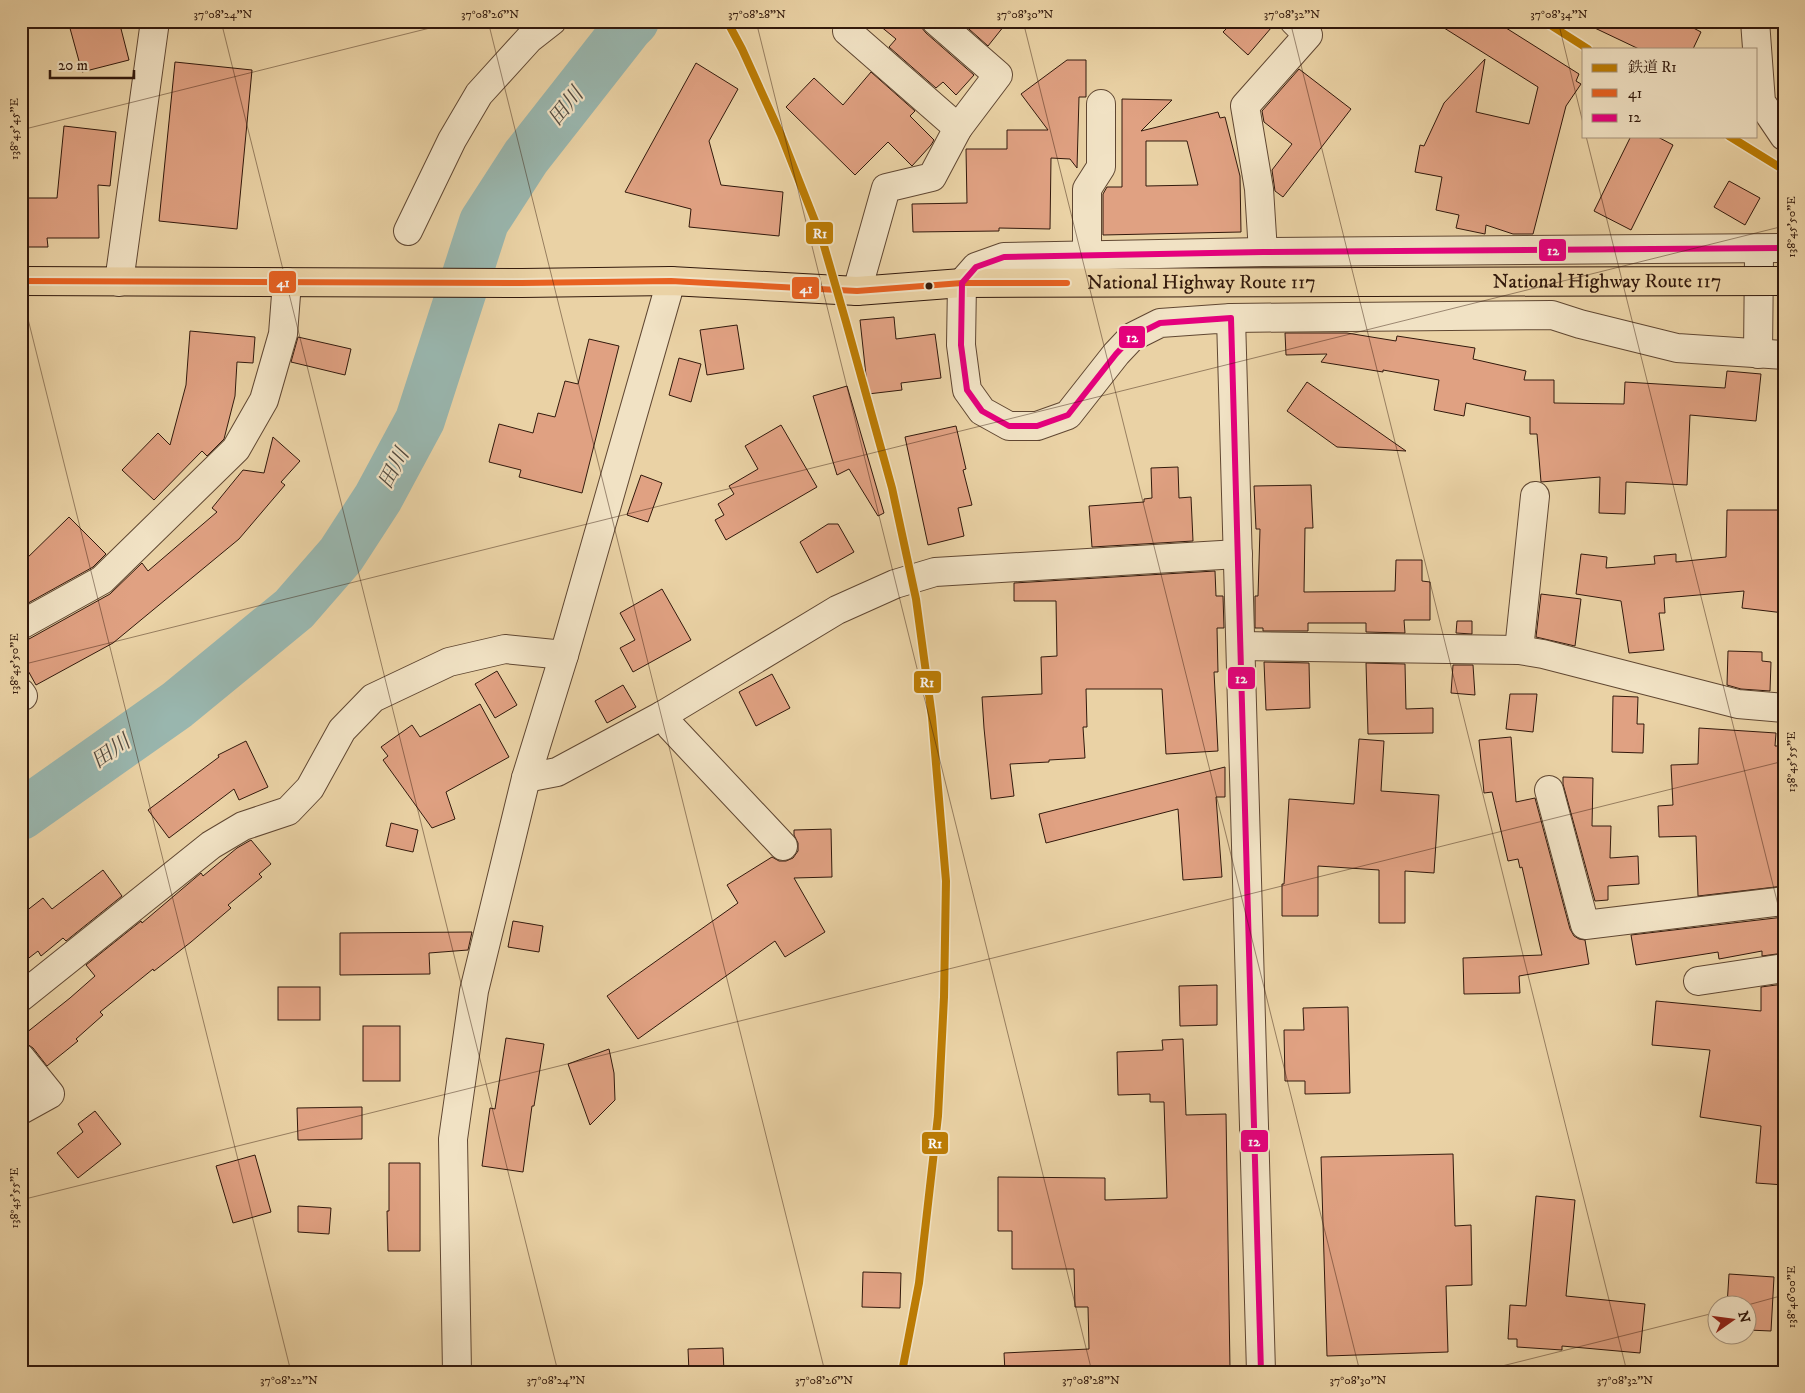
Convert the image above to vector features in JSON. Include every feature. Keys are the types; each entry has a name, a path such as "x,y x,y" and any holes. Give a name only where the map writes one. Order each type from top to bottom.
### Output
{"highway":[{"name":"National Highway Route 117","path":"21,281 522,283 671,281 856,291 962,283 1784,281"}],"street":[{"path":"119,282 155,21"},
{"path":"408,231 452,140 479,94 529,39 552,21"},
{"path":"855,21 847,31 958,128"},
{"path":"856,291 886,188 932,177 958,128 998,75 936,21"},
{"path":"1262,252 1259,189 1245,106 1308,35 1294,21"},
{"path":"1747,24 1751,48"},
{"path":"1758,85 1761,102 1784,136"},
{"path":"1087,256 1086,188 1101,167 1101,104"},
{"path":"1772,248 1771,354 1677,348 1580,324 1552,315 1231,318 1160,324 1132,337 1068,414 1037,426 1008,426 982,411 967,390 962,345 962,283 976,267 1004,257 1262,252 1772,248"},
{"path":"457,1372 453,1139 474,991 526,778 564,655 671,281"},
{"path":"21,625 102,580 236,449 264,400 284,334 287,282"},
{"path":"1231,318 1261,1372"},
{"path":"1519,650 1535,496"},
{"path":"526,778 557,772 663,715 837,610 894,584 935,572 1238,554"},
{"path":"1241,646 1519,650 1543,654 1738,704 1784,708"},
{"path":"21,997 211,845 243,826 288,811 310,788 342,730 373,698 449,662 505,649 564,655"},
{"path":"663,715 671,727 783,846"},
{"path":"1549,790 1585,925 1784,900"},
{"path":"1698,982 1784,968"},
{"path":"21,1058 50,1094 21,1110"}],"building":[{"path":"68,21 119,21 129,60 82,72"},
{"path":"874,21 921,21 921,27 926,33 974,75 956,95 943,82 936,88 889,47 896,39"},
{"path":"960,21 1008,21 988,46"},
{"path":"1234,21 1277,21 1248,55 1223,32"},
{"path":"1433,21 1495,21 1579,74 1576,81 1581,84 1566,106 1533,234 1513,234 1486,225 1485,234 1456,228 1459,215 1436,210 1442,177 1415,172 1420,145 1424,146 1444,103 1485,59 1476,112 1529,124 1538,87"},
{"path":"1580,21 1680,21 1701,32 1693,48 1637,48"},
{"path":"1067,60 1086,60 1086,97 1079,97 1077,168 1070,159 1051,158 1050,229 999,228 999,231 913,232 912,204 967,203 966,149 1007,149 1007,130 1048,130 1021,94"},
{"path":"175,62 252,70 237,229 159,221"},
{"path":"696,63 738,89 709,141 721,185 783,192 779,236 689,227 691,209 625,192"},
{"path":"1299,69 1351,109 1283,197 1275,191 1272,170 1292,144 1264,122 1262,111"},
{"path":"871,72 915,111 910,116 934,140 912,166 888,142 855,175 786,107 814,78 843,105"},
{"path":"1122,99 1172,100 1141,131 1218,112 1220,118 1225,117 1240,176 1241,232 1103,235 1103,194 1107,187 1122,187","holes":["1146,141 1187,141 1198,185 1146,186"]},
{"path":"64,126 116,132 110,186 98,185 99,238 47,238 48,247 21,247 21,198 57,198"},
{"path":"1630,138 1660,138 1673,145 1631,230 1594,211"},
{"path":"1729,181 1760,198 1745,225 1714,207"},
{"path":"894,317 896,339 935,334 941,378 901,383 902,390 868,394 860,320"},
{"path":"737,325 744,369 707,375 700,330"},
{"path":"190,331 255,337 253,363 237,362 235,396 224,439 207,456 202,451 154,500 122,470 158,433 170,445 186,385"},
{"path":"1285,333 1347,333 1396,341 1397,336 1475,348 1473,359 1526,371 1524,380 1554,380 1554,403 1624,404 1625,382 1725,388 1727,371 1761,374 1756,421 1690,415 1687,485 1626,482 1625,514 1599,513 1600,477 1541,482 1537,434 1530,434 1530,417 1466,403 1464,416 1434,410 1439,380 1321,362 1327,354 1286,355"},
{"path":"298,337 351,349 345,375 291,362"},
{"path":"589,339 619,346 582,493 519,477 521,470 489,462 499,424 533,433 538,413 555,417 565,381 578,384"},
{"path":"679,358 701,364 691,402 669,395"},
{"path":"1307,382 1406,451 1337,447 1287,411"},
{"path":"847,386 884,513 878,516 849,469 837,475 813,396"},
{"path":"781,425 817,487 726,540 715,520 724,515 718,504 734,494 729,486 758,469 745,446"},
{"path":"956,426 966,469 963,470 972,505 958,508 964,536 928,545 905,437"},
{"path":"273,437 300,461 281,482 285,485 239,539 113,643 36,685 21,658 21,641 29,639 110,594 142,563 148,571 217,512 212,508 243,470 264,473"},
{"path":"1178,467 1179,498 1191,497 1193,541 1092,547 1089,506 1144,502 1144,499 1152,498 1151,468"},
{"path":"641,475 662,483 648,522 627,515"},
{"path":"1311,485 1313,528 1305,528 1304,592 1395,591 1396,560 1422,560 1422,581 1430,582 1430,620 1404,620 1405,633 1366,632 1366,623 1308,623 1308,631 1263,631 1263,628 1255,628 1255,596 1258,596 1260,529 1256,529 1254,486"},
{"path":"1727,510 1784,510 1784,613 1742,608 1744,591 1664,598 1665,613 1659,613 1664,650 1629,653 1621,601 1576,594 1581,554 1607,557 1606,568 1655,564 1654,556 1676,554 1676,562 1726,557"},
{"path":"69,517 106,554 93,567 21,607 21,564"},
{"path":"828,524 838,524 854,552 817,573 800,542"},
{"path":"1215,571 1216,596 1223,596 1224,628 1217,628 1218,672 1214,672 1218,751 1166,754 1162,689 1086,689 1087,727 1083,727 1085,758 1010,764 1014,796 991,799 982,697 1042,694 1041,657 1057,656 1056,601 1014,601 1014,583"},
{"path":"662,589 691,640 633,672 620,648 635,640 620,613"},
{"path":"1541,594 1581,599 1575,646 1536,637"},
{"path":"1457,621 1472,621 1472,634 1456,633"},
{"path":"1728,651 1762,652 1762,661 1771,662 1770,691 1741,689 1727,685"},
{"path":"1264,662 1309,663 1310,708 1266,710"},
{"path":"1366,663 1405,664 1406,709 1433,708 1433,733 1368,734"},
{"path":"1453,665 1473,665 1475,695 1451,693"},
{"path":"497,671 517,705 495,718 475,684"},
{"path":"772,674 790,708 756,726 739,692"},
{"path":"623,685 636,707 607,723 595,701"},
{"path":"1510,694 1537,694 1533,732 1506,729"},
{"path":"1613,696 1638,697 1637,724 1644,724 1643,753 1612,752"},
{"path":"480,704 509,757 446,792 455,819 432,828 383,760 388,756 381,747 412,725 420,737"},
{"path":"1699,728 1776,733 1775,746 1784,746 1779,836 1784,835 1784,886 1698,896 1696,836 1659,837 1658,806 1673,805 1671,765 1698,764"},
{"path":"1511,737 1516,802 1535,798 1570,929 1574,936 1585,940 1589,964 1519,976 1520,993 1464,994 1463,958 1542,955 1522,867 1520,868 1518,859 1508,861 1492,792 1484,793 1479,740"},
{"path":"1359,739 1384,741 1381,791 1439,795 1434,873 1405,871 1405,923 1379,923 1379,870 1318,866 1318,916 1282,916 1282,884 1284,884 1289,799 1354,804"},
{"path":"246,741 268,787 239,800 234,789 169,838 148,810 219,757 218,755"},
{"path":"1225,767 1225,797 1216,797 1222,877 1183,880 1178,809 1046,843 1039,814"},
{"path":"1563,777 1593,778 1592,826 1611,826 1610,858 1638,856 1639,884 1608,886 1608,900 1595,901 1563,784"},
{"path":"391,823 418,830 413,852 386,846"},
{"path":"831,829 832,877 794,878 825,932 785,957 775,941 638,1039 607,996 738,903 727,885 772,857 779,861 793,858 798,851 794,830"},
{"path":"251,840 271,864 259,874 262,877 228,905 231,908 191,942 154,971 153,969 100,1012 103,1015 76,1039 78,1041 47,1066 33,1048 21,1043 21,1037 95,976 86,965 141,921 142,923 201,873 203,876 237,848"},
{"path":"103,870 122,896 66,941 63,938 41,956 38,951 21,964 21,915 43,898 52,909"},
{"path":"1784,917 1784,953 1762,956 1762,951 1719,959 1718,952 1636,965 1631,935"},
{"path":"513,921 543,926 539,952 508,947"},
{"path":"472,932 468,950 429,953 430,974 340,975 340,933"},
{"path":"1784,984 1784,1185 1756,1183 1761,1126 1700,1117 1710,1050 1652,1045 1656,1001 1761,1011 1761,987"},
{"path":"1217,985 1217,1025 1180,1026 1179,986"},
{"path":"278,987 320,987 320,1020 278,1020"},
{"path":"1348,1007 1350,1093 1305,1094 1305,1081 1285,1081 1284,1030 1304,1030 1303,1008"},
{"path":"363,1026 400,1026 400,1081 363,1081"},
{"path":"506,1038 544,1044 534,1106 532,1106 523,1172 482,1166 490,1108 495,1109"},
{"path":"1183,1039 1186,1115 1226,1114 1230,1369 1005,1372 1004,1353 1089,1349 1088,1307 1075,1307 1074,1269 1012,1269 1012,1231 998,1231 998,1177 1105,1178 1105,1200 1167,1198 1164,1102 1150,1102 1150,1094 1118,1095 1117,1052 1163,1050 1162,1040"},
{"path":"609,1049 614,1073 615,1100 590,1125 568,1064"},
{"path":"362,1107 362,1139 298,1140 297,1108"},
{"path":"95,1111 121,1144 78,1178 57,1153 83,1132 78,1124"},
{"path":"1453,1154 1455,1226 1471,1225 1472,1285 1446,1286 1448,1352 1327,1356 1321,1157"},
{"path":"255,1155 271,1212 233,1223 216,1166"},
{"path":"389,1163 420,1163 420,1251 388,1251"},
{"path":"1536,1196 1575,1200 1566,1296 1645,1304 1640,1353 1562,1346 1562,1350 1517,1347 1517,1339 1508,1339 1510,1305 1526,1306"},
{"path":"298,1206 331,1208 329,1234 298,1232"},
{"path":"863,1272 901,1273 900,1308 862,1307"},
{"path":"1729,1274 1774,1277 1771,1331 1758,1330 1758,1296 1728,1296"},
{"path":"723,1348 724,1372 689,1372 688,1349"}],"waterway":[{"name":"田川","path":"21,815 177,705 294,609 341,555 378,498 420,420 484,222 526,157 634,21"}],"railway":[{"path":"727,21 742,49 781,135 822,239 892,488 916,599 932,717 946,881 944,997 938,1116 919,1283 902,1372"}],"rail line":[{"name":"R1","path":"727,21 742,49 781,135 822,239 892,488 916,599 932,717 946,881 944,997 938,1116 919,1283 902,1372"},
{"name":"R1","path":"1544,21 1586,48"},
{"name":"R1","path":"1732,138 1784,170"}],"transit line":[{"name":"12","path":"1261,1372 1231,318 1160,323 1132,337 1116,354 1068,415 1037,426 1009,426 982,411 967,390 961,345 962,283 976,267 1004,257 1263,252 1784,248"},
{"name":"41","path":"21,281 522,283 671,281 857,291 962,283 1067,283"}]}
